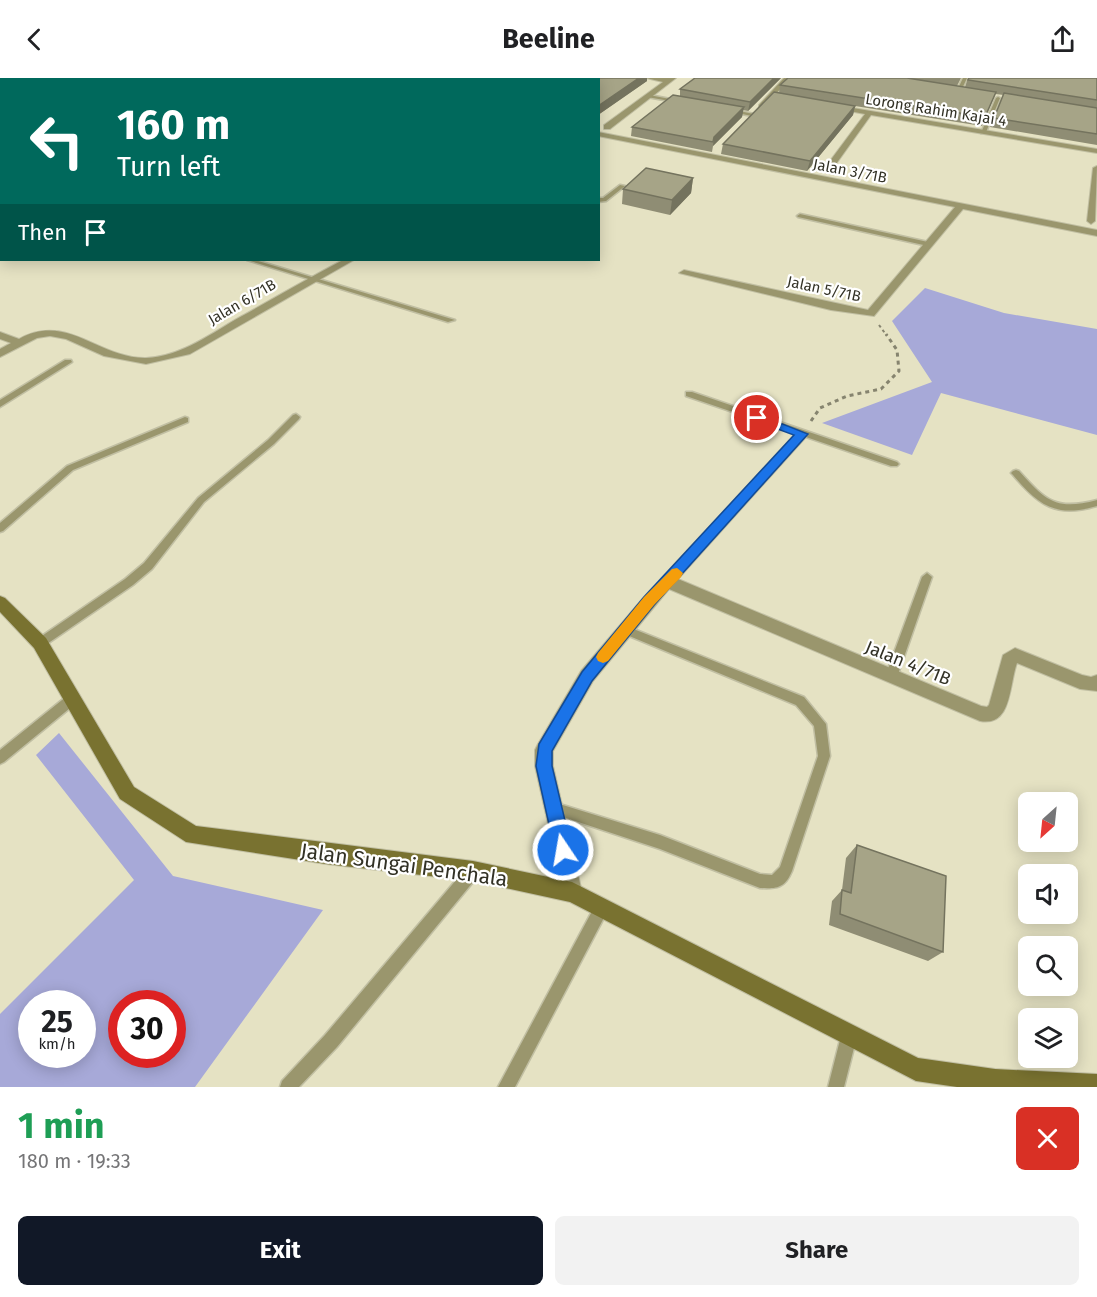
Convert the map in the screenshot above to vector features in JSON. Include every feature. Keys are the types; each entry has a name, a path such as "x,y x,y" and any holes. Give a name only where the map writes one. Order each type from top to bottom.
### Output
{"street":[{"path":"649,78 671,80"},
{"path":"745,122 788,78"},
{"path":"607,127 671,80"},
{"path":"946,90 968,94"},
{"path":"770,97 780,98"},
{"path":"988,97 1009,100"},
{"name":"Lorong Rahim Kajai 4","path":"821,105 1097,151"},
{"path":"828,170 869,113"},
{"name":"Jalan 3/71B","path":"600,134 1097,233"},
{"path":"1091,221 1097,168"},
{"name":"Jalan 5/71B","path":"684,273 870,314 928,244 950,223 960,206"},
{"name":"Jalan 6/71B","path":"20,342 34,335 50,333 69,336 108,354 146,361 186,352 347,261"},
{"path":"0,335 20,342"},
{"path":"0,354 20,342"},
{"path":"572,892 544,766 544,750 587,676 802,434"},
{"name":"Jalan 4/71B","path":"669,582 891,677 991,716 997,708 1009,660 1015,655 1080,682 1094,685 1097,682"},
{"name":"Jalan Sungai Penchala","path":"0,602 40,643 127,793 193,835 326,854 473,871 572,892 849,1036 916,1068 995,1084 1097,1086"}],"lane":[{"path":"958,92 965,78"},
{"path":"649,96 691,104"},
{"path":"982,132 998,98"},
{"path":"722,109 752,115"},
{"path":"600,200 604,200 622,186"},
{"path":"800,216 928,244"},
{"path":"254,261 451,320"},
{"path":"0,404 68,362"},
{"path":"689,394 894,464"},
{"path":"40,643 129,582 148,566 201,500 271,442 296,417"},
{"path":"0,528 70,468 185,420"},
{"path":"1016,473 1035,495 1059,509 1071,509 1097,503"},
{"path":"891,677 927,577"},
{"path":"554,808 660,842 760,881 775,882 785,871 824,756 820,724 800,701 626,630"},
{"path":"0,758 71,700"},
{"path":"288,1087 331,1041 473,871"},
{"path":"506,1087 602,907"},
{"path":"836,1087 849,1036"}],"path":[{"path":"802,434 820,408 847,396 881,389 899,371 897,350 870,314"}],"shaded area":[{"path":"925,288 1004,313 1097,329 1097,435 941,393 912,455 822,423 932,382 892,321"},
{"path":"59,733 173,876 323,910 195,1087 0,1087 0,1014 18,996 18,1068 96,1068 96,990 24,990 134,880 36,755"}],"building":[{"path":"600,78 639,78 600,105"},
{"path":"695,78 774,78 750,102 680,89"},
{"path":"788,78 907,78 996,92 985,117 780,85"},
{"path":"969,78 1097,78 1097,100 968,80"},
{"path":"774,92 855,106 810,161 723,144"},
{"path":"1004,93 1097,108 1097,134 994,118"},
{"path":"673,95 744,107 714,137 713,142 632,127"},
{"path":"646,168 693,178 672,200 623,189"},
{"path":"857,845 946,876 943,952 840,914 842,890 851,893"}],"slow traffic":[{"path":"603,657 649,601 677,573"}],"route":[{"path":"563,850 544,766 544,750 587,676 649,601 669,582 802,434 757,418"}]}
